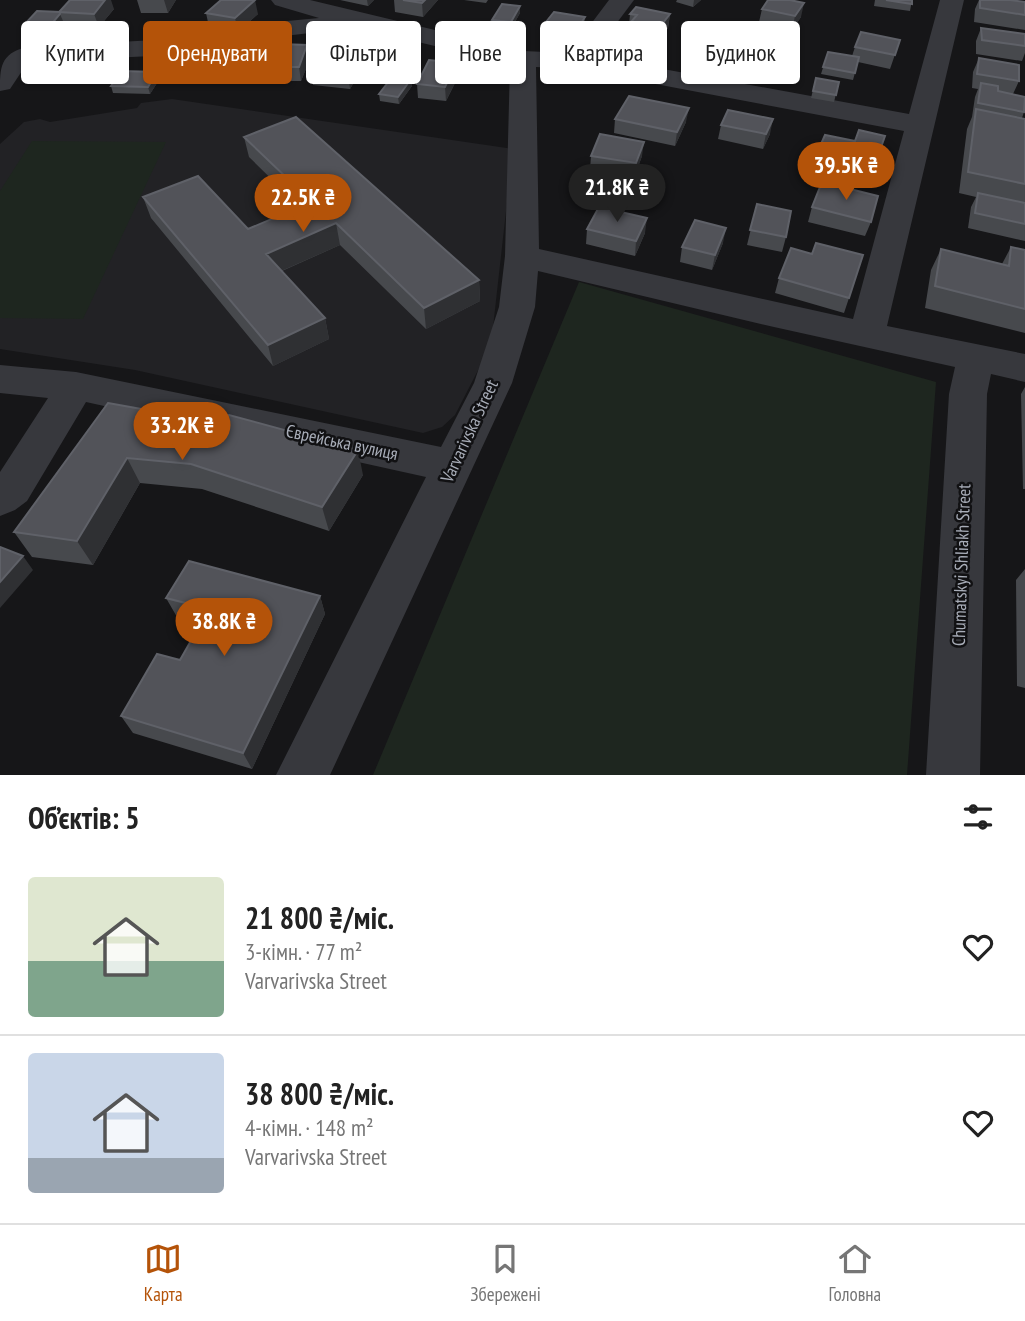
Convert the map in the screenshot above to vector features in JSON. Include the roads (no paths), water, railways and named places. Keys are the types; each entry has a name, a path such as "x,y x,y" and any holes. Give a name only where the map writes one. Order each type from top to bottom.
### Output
{"street":[{"path":"604,21 622,0"},
{"path":"867,334 952,0"},
{"path":"291,1 355,20 435,39"},
{"path":"0,83 15,62 26,55 211,45 266,31 355,20"},
{"path":"667,78 920,125"},
{"name":"Varvarivska Street","path":"303,775 493,383 517,307 522,256 523,84"},
{"path":"522,256 774,315 1025,368"},
{"name":"Chumatskyi Shliakh Street","path":"953,775 968,394 976,356"},
{"name":"Єврейська вулиця","path":"0,379 76,386 453,466"},
{"path":"0,498 12,489 76,386"}]}
